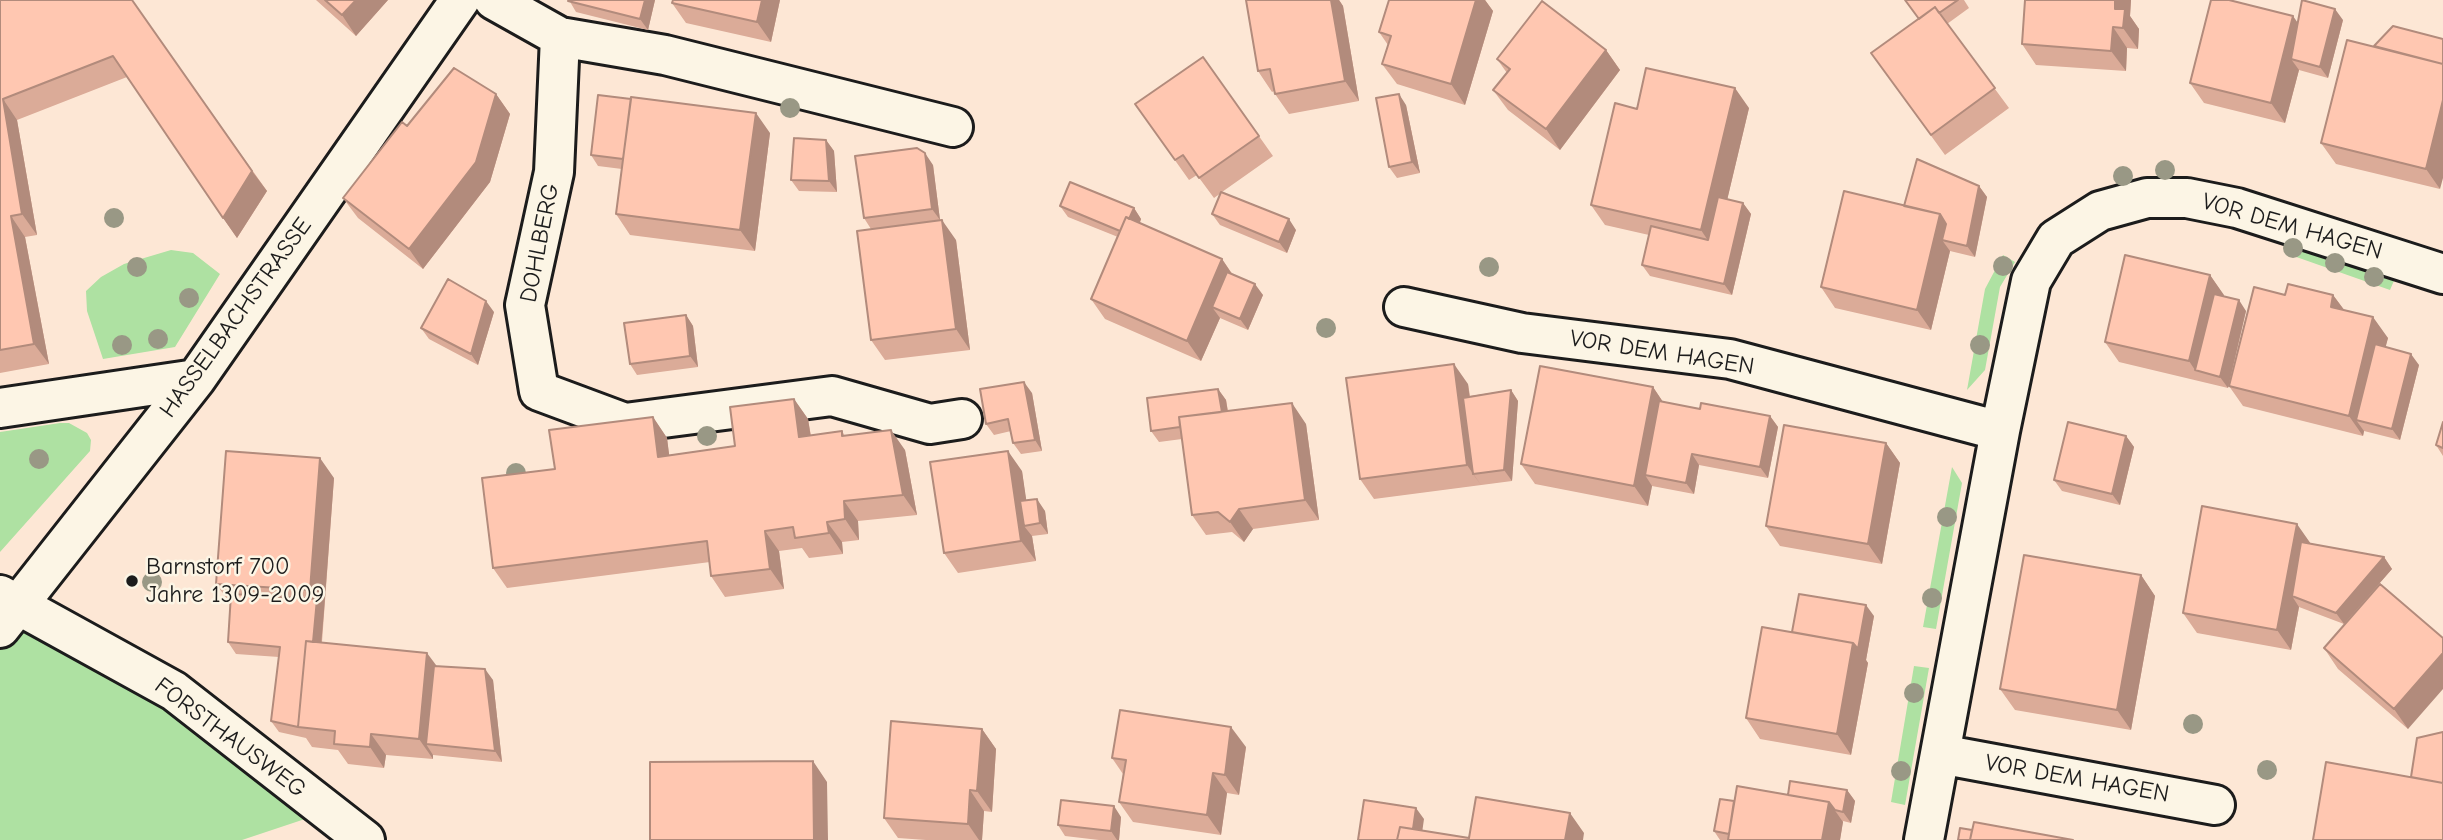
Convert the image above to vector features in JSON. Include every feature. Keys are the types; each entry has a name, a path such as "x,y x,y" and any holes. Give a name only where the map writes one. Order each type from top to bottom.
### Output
{"street":[{"name":"HASSELBACHSTRASSE","path":"5,609 196,379 460,0"},
{"path":"494,0 560,37 665,55 953,127"},
{"name":"DOHLBERG","path":"560,37 554,172 525,305 540,391 625,423 832,396 930,425 962,419"},
{"name":"VOR DEM HAGEN","path":"1924,840 2000,431 2031,281 2056,239 2100,211 2147,198 2187,198 2236,208 2443,274"},
{"name":"VOR DEM HAGEN","path":"1404,307 1522,333 1730,359 2000,431"},
{"path":"0,408 196,379"},
{"name":"FORSTHAUSWEG","path":"5,609 174,691 365,840"},
{"name":"VOR DEM HAGEN","path":"1940,754 2215,805"}],"green space":[{"path":"2290,239 2396,276 2390,290 2285,253"},
{"path":"171,250 193,253 220,274 175,347 103,359 87,311 86,291 101,277 124,264"},
{"path":"2003,255 2015,262 2000,287 1985,370 1967,390 1985,289"},
{"path":"69,423 87,433 91,440 90,451 0,552 0,432"},
{"path":"1952,467 1962,483 1936,629 1923,627"},
{"path":"19,616 170,698 320,814 242,840 0,840 0,644"},
{"path":"1914,666 1929,668 1905,805 1891,802"}],"building":[{"path":"0,0 132,0 252,171 223,218 113,56 3,99 22,214 11,216 34,344 0,350"},
{"path":"325,0 356,0 342,15"},
{"path":"569,0 645,0 640,19"},
{"path":"673,0 762,0 757,22 672,3"},
{"path":"1246,0 1331,0 1345,81 1275,94 1270,69 1258,71"},
{"path":"1389,0 1476,0 1451,84 1382,64 1391,36 1379,32"},
{"path":"1905,0 1958,0 1939,13 1935,7 1919,19"},
{"path":"2025,0 2115,0 2115,9 2125,9 2123,28 2113,27 2111,51 2022,44"},
{"path":"2211,0 2229,0 2293,16 2271,103 2190,83"},
{"path":"2302,0 2335,9 2320,67 2291,59"},
{"path":"1542,1 1606,50 1546,129 1493,90 1510,69 1497,59"},
{"path":"1935,7 1995,88 1931,135 1871,53"},
{"path":"2393,26 2443,39 2443,64 2374,46"},
{"path":"2347,40 2443,64 2443,100 2426,169 2321,143"},
{"path":"1203,57 1259,136 1199,178 1183,155 1175,160 1135,104"},
{"path":"454,68 496,94 476,162 409,249 343,198 402,122 407,126"},
{"path":"1646,68 1735,88 1701,230 1591,205 1615,103 1637,109"},
{"path":"1399,94 1412,162 1389,167 1376,98"},
{"path":"598,95 631,99 623,159 591,155"},
{"path":"631,97 756,113 740,230 616,214"},
{"path":"794,138 826,140 829,181 791,180"},
{"path":"917,148 925,153 932,209 864,218 855,156"},
{"path":"1917,159 1979,186 1967,246 1942,240 1946,224 1940,214 1904,206"},
{"path":"1070,182 1134,208 1129,219 1126,217 1120,231 1060,206"},
{"path":"1844,191 1940,214 1917,310 1821,287"},
{"path":"1221,192 1289,219 1279,242 1212,214"},
{"path":"1718,197 1743,203 1724,284 1642,265 1651,226 1708,240"},
{"path":"1126,217 1222,259 1187,341 1091,299"},
{"path":"942,220 956,329 871,340 857,231"},
{"path":"2125,255 2210,275 2189,361 2105,342"},
{"path":"1227,272 1255,284 1240,319 1212,307"},
{"path":"448,279 486,301 471,354 421,328"},
{"path":"2288,284 2333,295 2331,307 2373,317 2349,416 2229,386 2254,287 2285,295"},
{"path":"2214,294 2239,300 2220,377 2195,370"},
{"path":"686,315 690,356 630,364 624,323"},
{"path":"2375,344 2411,354 2392,429 2356,420"},
{"path":"1454,364 1467,465 1360,479 1346,378"},
{"path":"1540,366 1653,387 1634,486 1521,464"},
{"path":"1024,382 1035,440 1013,443 1008,419 986,424 980,389"},
{"path":"1218,389 1222,412 1179,417 1180,427 1151,431 1147,398"},
{"path":"1511,390 1504,470 1473,474 1463,398"},
{"path":"794,399 799,437 842,431 842,436 891,430 903,495 844,501 845,519 827,522 829,533 795,538 793,527 765,531 770,569 711,576 707,541 493,568 482,478 555,469 549,430 653,417 658,457 735,446 730,407"},
{"path":"1659,401 1700,409 1701,403 1770,416 1760,467 1692,454 1686,483 1645,475"},
{"path":"1292,403 1305,500 1239,509 1230,522 1218,512 1192,515 1179,417"},
{"path":"2068,422 2126,436 2112,494 2054,480"},
{"path":"2443,422 2443,448 2436,445"},
{"path":"1784,425 1886,443 1868,544 1766,526"},
{"path":"226,451 320,458 310,590 216,584"},
{"path":"1008,451 1021,541 944,553 930,462"},
{"path":"1037,499 1040,523 1024,526 1020,501"},
{"path":"2202,506 2297,524 2277,630 2183,613"},
{"path":"2301,542 2384,557 2336,613 2292,596"},
{"path":"2024,555 2141,575 2117,710 2000,689"},
{"path":"2380,584 2443,638 2443,653 2394,709 2324,648"},
{"path":"231,594 317,599 313,642 306,641 298,727 271,721 280,647 228,642"},
{"path":"1799,594 1866,605 1858,649 1853,643 1792,632"},
{"path":"1762,627 1853,643 1837,734 1746,718"},
{"path":"306,641 427,653 419,739 371,734 370,747 334,744 335,731 298,727"},
{"path":"434,666 485,669 495,751 426,744"},
{"path":"1120,710 1231,727 1225,775 1213,773 1207,815 1119,802 1126,760 1112,758"},
{"path":"891,721 982,729 977,791 970,790 968,824 884,818"},
{"path":"2443,732 2443,783 2411,777 2417,738"},
{"path":"813,761 814,840 650,840 650,762"},
{"path":"2326,762 2443,783 2443,840 2313,840"},
{"path":"1790,781 1847,790 1843,812 1835,810 1829,802 1788,795"},
{"path":"1737,786 1829,802 1822,840 1728,840"},
{"path":"1476,797 1570,813 1565,840 1397,840 1400,827 1469,838"},
{"path":"1720,799 1734,801 1729,834 1714,831"},
{"path":"1061,800 1114,806 1111,831 1058,825"},
{"path":"1364,800 1416,808 1413,829 1400,827 1397,840 1358,840"},
{"path":"1974,822 2073,840 1970,840"},
{"path":"1960,828 1972,830 1970,840 1958,840"}],"place":[{"name":"Barnstorf 700 Jahre 1309-2009","path":"132,581"}]}
